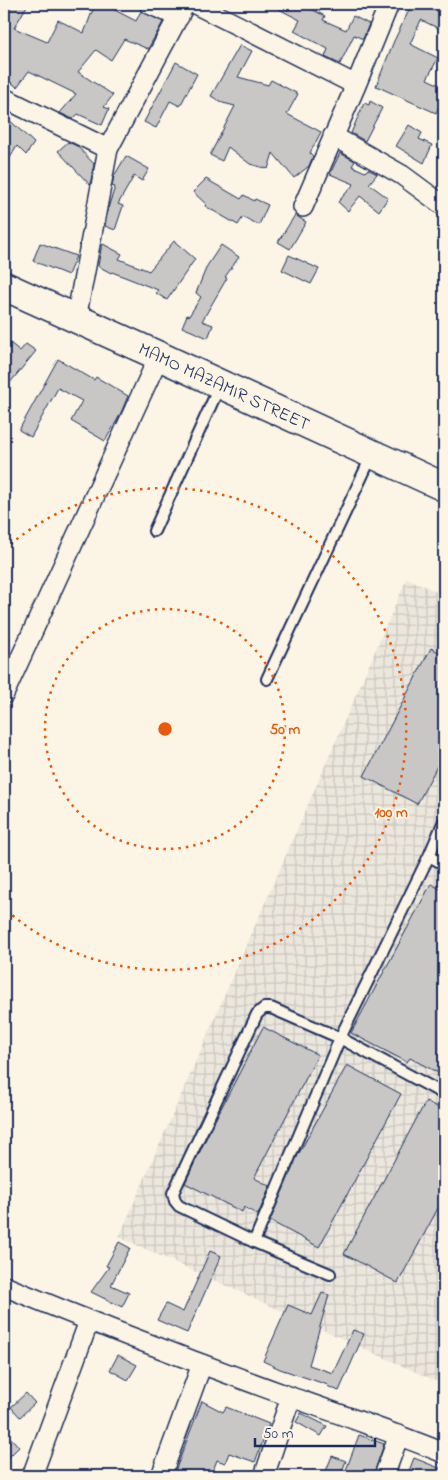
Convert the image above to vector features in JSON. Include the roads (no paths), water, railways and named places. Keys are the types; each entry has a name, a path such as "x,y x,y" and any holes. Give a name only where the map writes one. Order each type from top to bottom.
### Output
{"main road":[{"name":"MAMO MAZAMIR STREET","path":"4,286 444,488"}],"street":[{"path":"76,319 108,149 182,10 149,4"},
{"path":"195,4 356,85"},
{"path":"303,207 389,4"},
{"path":"4,98 108,149"},
{"path":"333,136 402,175 444,206"},
{"path":"4,694 159,356"},
{"path":"4,1286 88,1321 444,1453"},
{"path":"32,1476 88,1321"},
{"path":"161,1476 202,1364"},
{"path":"264,1476 291,1397"},
{"path":"384,1476 399,1435"}],"lane":[{"path":"154,531 220,384"},
{"path":"267,679 372,454"},
{"path":"254,1242 340,1038 444,821"},
{"path":"428,856 444,864"},
{"path":"330,1274 254,1242 180,1206 175,1201 173,1193 257,1014 264,1008 271,1008 340,1038 444,1094"}]}
